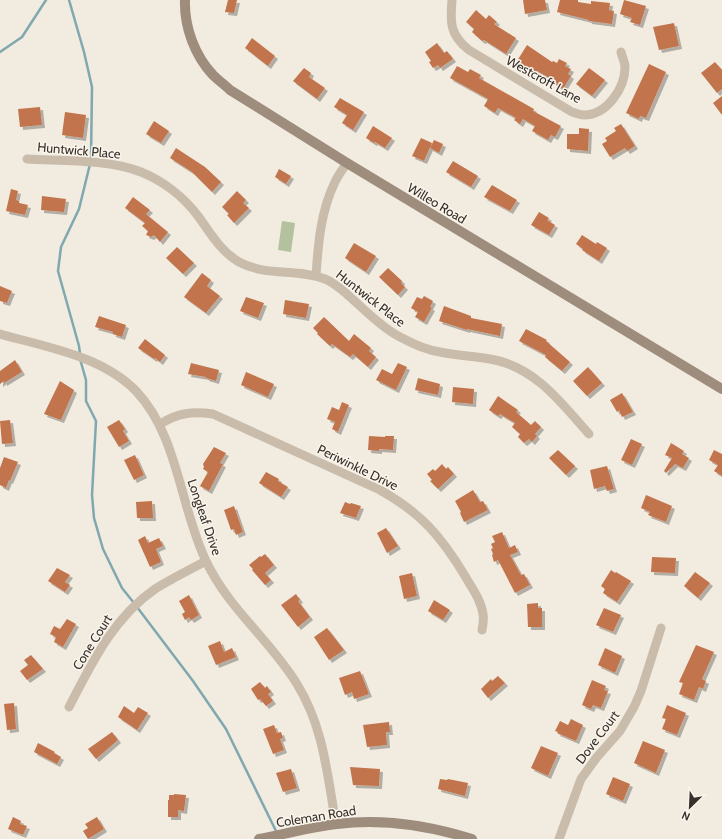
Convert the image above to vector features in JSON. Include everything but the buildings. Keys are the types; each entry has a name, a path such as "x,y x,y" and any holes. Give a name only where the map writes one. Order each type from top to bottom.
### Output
{"street":[{"name":"Willeo Road","path":"186,0 188,26 192,41 199,56 213,75 230,90 347,163 722,389"},
{"name":"Westcroft Lane","path":"452,0 451,24 457,39 462,45 572,112 584,115 592,113 603,109 612,100 622,84 625,73 625,65 621,52"},
{"name":"Huntwick Place","path":"27,159 108,163 142,172 162,183 183,198 197,214 219,245 238,261 250,267 265,271 305,274 328,280 384,327 412,343 440,352 497,360 512,365 526,372 548,389 589,434"},
{"path":"316,276 321,229 328,200 335,182 347,163"},
{"name":"Longleaf Drive","path":"0,334 80,357 103,366 136,391 149,407 160,424 168,444 194,531 206,561 216,580 228,598 286,669 307,702 323,745 336,824"},
{"name":"Periwinkle Drive","path":"160,424 170,418 185,413 200,412 213,414 380,490 399,501 417,514 431,528 454,558 480,601 483,615 482,630"},
{"name":"Cone Court","path":"69,706 101,646 124,616 138,602 155,589 206,561"},
{"name":"Dove Court","path":"559,839 581,779 597,757 620,731 634,707 641,691 661,628"},
{"name":"Coleman Road","path":"259,839 336,824 364,822 393,822 418,825 446,831 472,839"}],"green space":[{"path":"282,221 295,223 291,252 278,250"}],"waterway":[{"path":"0,52 22,37 46,0"},
{"path":"69,0 84,52 92,87 91,159"},
{"path":"80,354 58,271 61,247 79,209 90,164"},
{"path":"80,359 86,380 86,401 96,421 92,495 94,518 103,549 122,588 134,603"},
{"path":"137,607 193,681 226,729 277,833"}]}
